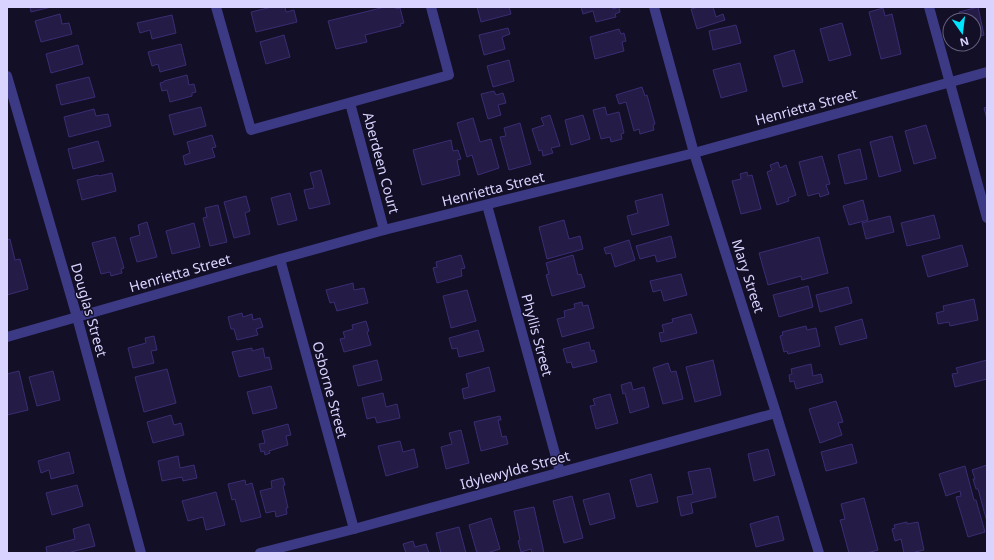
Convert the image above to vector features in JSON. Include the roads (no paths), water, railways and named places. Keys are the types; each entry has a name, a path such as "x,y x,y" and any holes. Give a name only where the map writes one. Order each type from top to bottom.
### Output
{"street":[{"name":"Aberdeen Court","path":"216,7 251,130 449,75 431,7"},
{"name":"Mary Street","path":"654,7 694,153 819,553"},
{"path":"929,7 987,218"},
{"name":"Henrietta Street","path":"7,337 384,230 694,153 987,72"},
{"name":"Douglas Street","path":"7,76 77,318 141,553"},
{"name":"Aberdeen Court","path":"350,103 384,230"},
{"name":"Phyllis Street","path":"486,205 560,472"},
{"name":"Osborne Street","path":"280,259 354,528"},
{"name":"Idylewylde Street","path":"260,553 776,413"}]}
